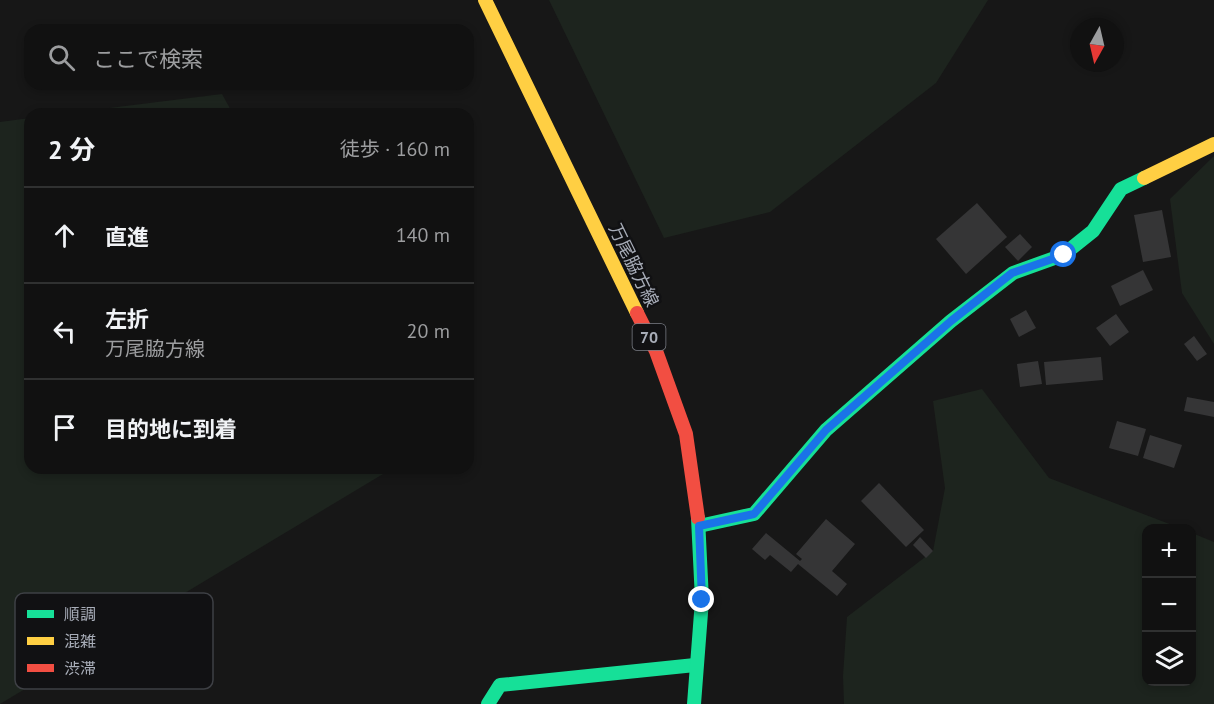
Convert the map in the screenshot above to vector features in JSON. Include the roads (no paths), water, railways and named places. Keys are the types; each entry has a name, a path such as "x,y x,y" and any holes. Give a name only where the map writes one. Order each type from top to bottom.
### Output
{"street":[{"name":"万尾脇方線","path":"485,0 656,351 686,434 699,526 702,600 695,665 694,704"},
{"path":"699,526 754,514 826,430 951,321 1012,273 1064,255 1093,231 1121,189 1214,144"},
{"path":"488,704 500,685 695,665"}]}
